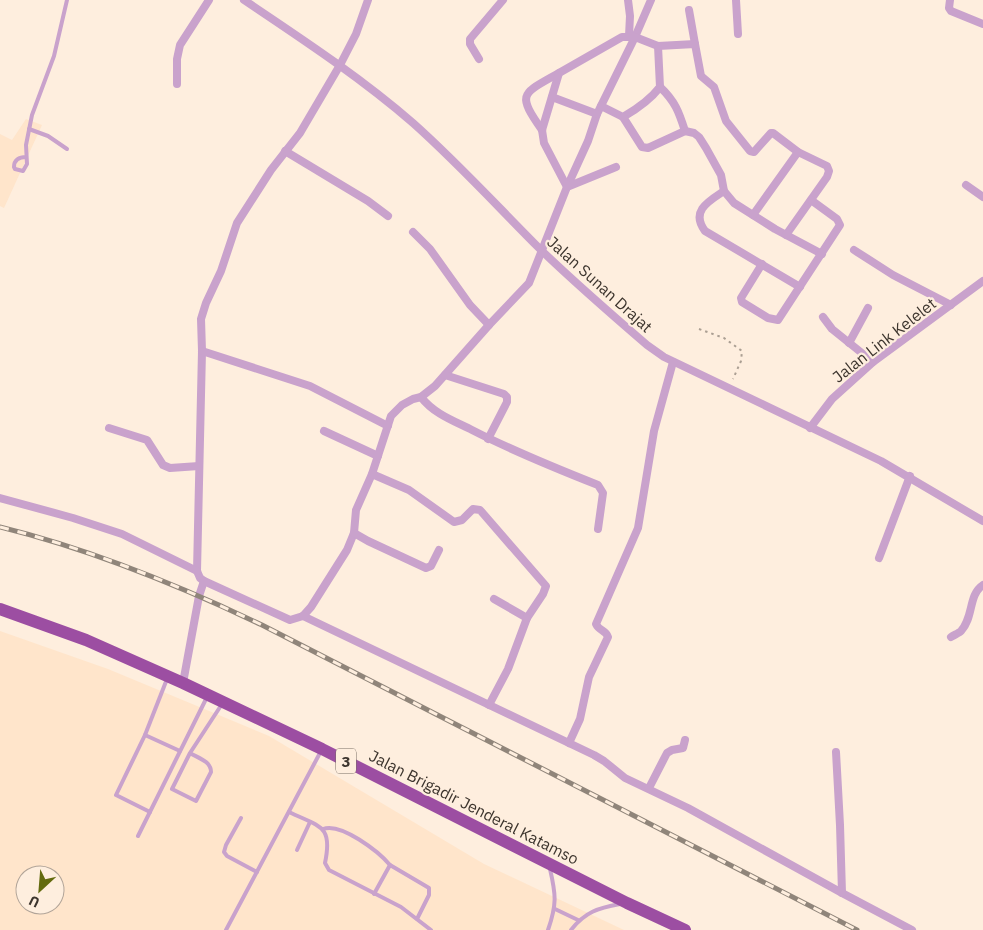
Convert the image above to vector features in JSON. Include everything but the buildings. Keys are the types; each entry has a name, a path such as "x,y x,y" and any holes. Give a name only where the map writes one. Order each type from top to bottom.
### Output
{"highway":[{"name":"Jalan Brigadir Jenderal Katamso","path":"0,608 86,640 168,676 322,749 627,903 685,930"}],"street":[{"path":"177,84 177,59 180,45 209,0"},
{"name":"Jalan Sunan Drajat","path":"244,0 377,93 448,155 541,250 647,346 673,362 910,476 983,521"},
{"path":"368,0 356,34 340,66 300,133 285,151 242,213 201,319 202,351 198,466 198,571 200,578 290,620 303,616 319,596 347,550 354,533 356,510 372,474 391,416 396,410 412,399 421,397 445,375 529,283 567,187 588,141 597,114 632,36 651,0"},
{"path":"479,59 469,42 503,0"},
{"path":"628,0 632,36"},
{"path":"736,0 738,34"},
{"path":"950,0 951,11 983,24"},
{"path":"689,10 701,76 714,87 726,121 750,151 754,152 773,133 798,152 827,166 829,171 828,177 786,235"},
{"path":"542,130 528,110 525,101 528,92 622,37 632,36 658,46 695,44"},
{"path":"658,46 660,87 671,97 677,107 685,131"},
{"path":"559,73 542,130 544,143 567,187"},
{"path":"623,118 650,98 660,87"},
{"path":"552,97 597,114"},
{"path":"601,106 623,118 644,148 648,148 685,131 694,133 699,137 721,175 724,191 734,203 786,235 822,254"},
{"path":"285,151 368,201 388,216"},
{"path":"753,215 798,152"},
{"path":"567,187 616,167"},
{"path":"966,185 983,197"},
{"path":"724,191 705,204 700,213 701,224 706,231 800,286"},
{"path":"762,264 741,298 742,302 768,318 778,320 840,225 840,222 811,200"},
{"path":"413,232 430,249 470,305 489,325"},
{"path":"854,250 893,275 950,305"},
{"name":"Jalan Link Kelelet","path":"810,428 832,399 873,362 983,281"},
{"path":"849,344 868,308"},
{"path":"823,317 832,329 873,362"},
{"path":"202,351 310,386 388,426"},
{"path":"569,743 580,720 590,677 608,637 596,624 638,528 654,431 673,362"},
{"path":"445,375 504,394 507,397 488,439"},
{"path":"421,397 434,411 488,439 598,486 603,493 598,529"},
{"path":"108,428 147,440 164,465 170,468 198,466"},
{"path":"324,431 378,456"},
{"path":"372,474 409,490 454,522 462,520 473,508 480,510 546,586 527,618 508,670 489,705"},
{"path":"879,558 910,476"},
{"path":"0,498 57,513 122,534 198,571"},
{"path":"354,533 426,568 431,566 439,550"},
{"path":"182,683 199,596 204,581"},
{"path":"951,637 961,631 970,616 973,597 978,588 983,584"},
{"path":"494,599 527,618"},
{"path":"303,616 604,761 625,778 688,808 912,930"},
{"path":"649,788 667,753 683,748 685,740"},
{"path":"836,752 842,893"}],"lane":[{"path":"26,157 29,129 37,101 54,56 67,0"},
{"path":"29,129 48,136 67,149"},
{"path":"150,812 116,795 145,735 168,676"},
{"path":"138,836 208,696"},
{"path":"190,753 210,764 212,768 196,801 172,789 190,753 223,703"},
{"path":"145,735 180,752"},
{"path":"226,930 322,749"},
{"path":"289,812 323,829 328,837 329,845 325,864 329,870 401,907 431,930"},
{"path":"241,818 224,852 227,856 257,872"},
{"path":"297,850 310,822"},
{"path":"323,829 340,830 378,852 390,865 428,888 429,895 417,918"},
{"path":"548,930 556,909 549,863"},
{"path":"374,894 390,865"},
{"path":"571,930 578,920 592,911 627,903"},
{"path":"556,909 578,920"}],"path":[{"path":"699,329 724,338 742,351 741,361 728,388"}],"shaded area":[{"path":"26,119 42,125 4,208 0,206 0,134 12,140"},
{"path":"0,631 108,669 269,736 484,864 624,930 0,930"}],"railway":[{"path":"0,527 67,546 133,569 262,625 857,930"}]}
